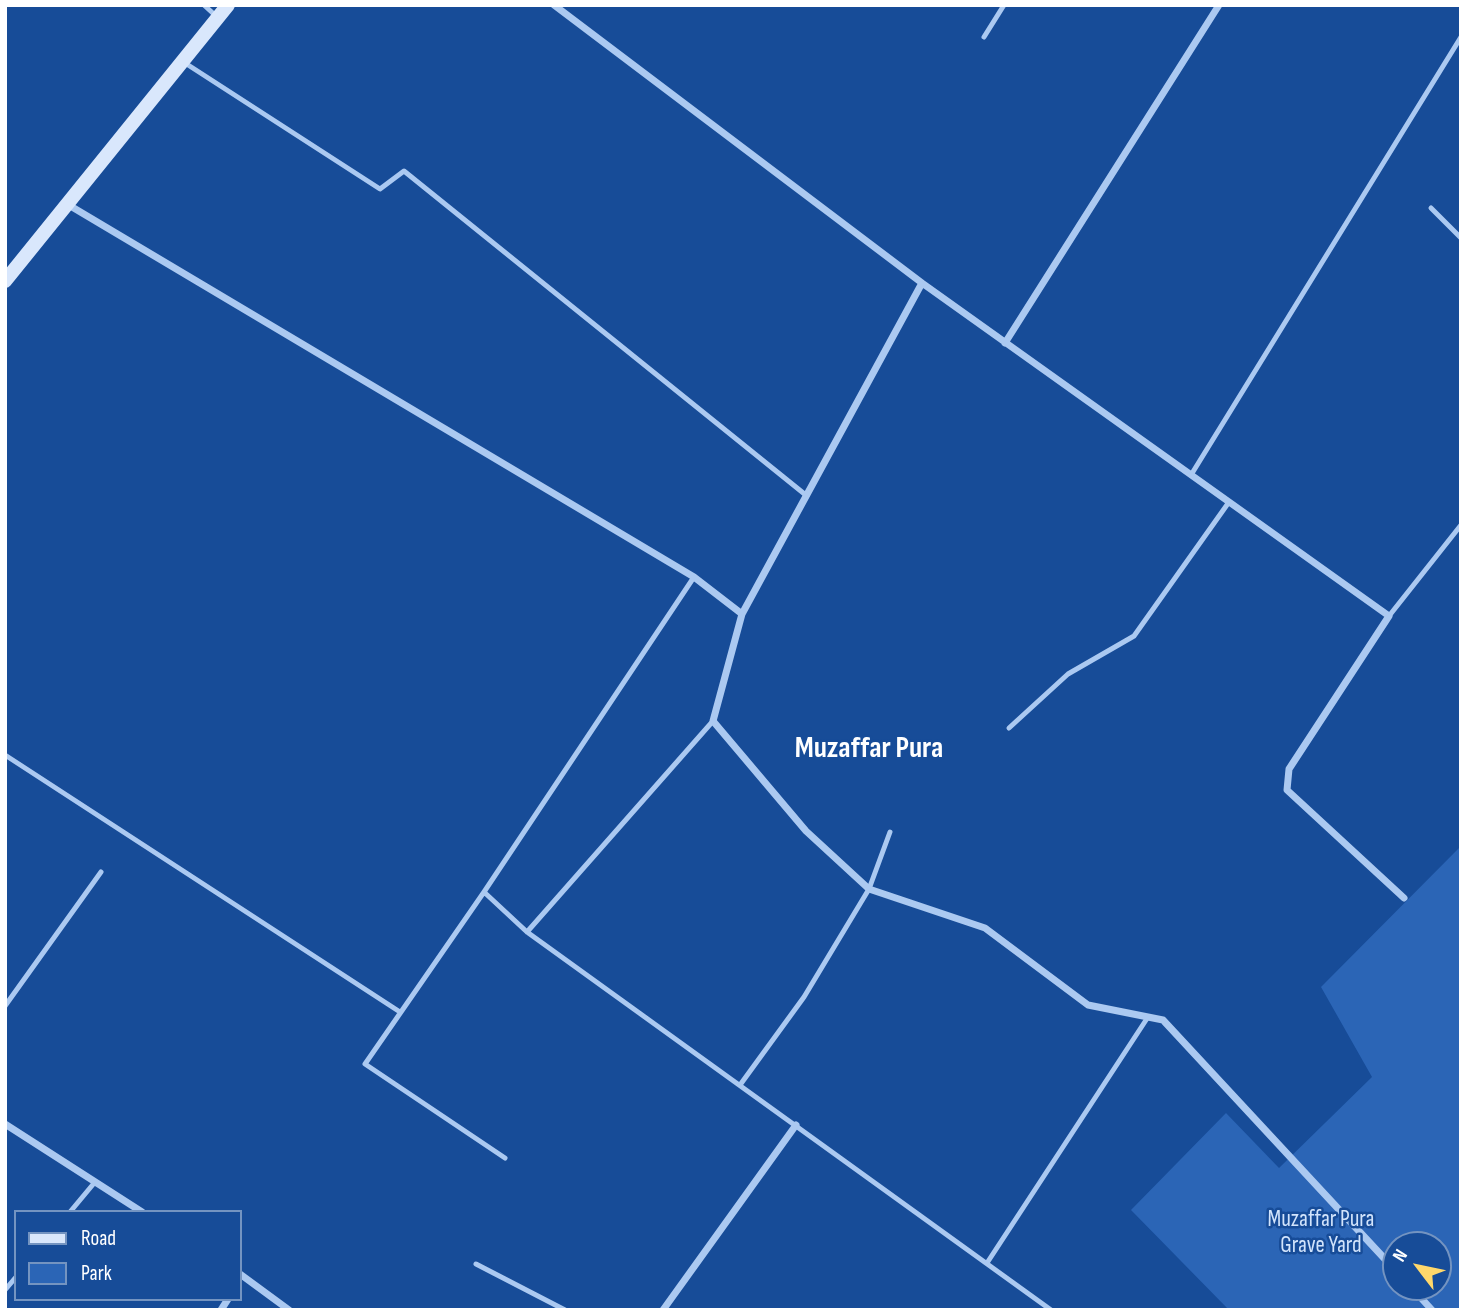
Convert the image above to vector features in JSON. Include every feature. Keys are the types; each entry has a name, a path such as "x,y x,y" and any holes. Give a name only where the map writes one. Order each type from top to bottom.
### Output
{"street":[{"path":"5,281 228,5"},
{"path":"554,5 922,283 1389,616 1289,769 1287,790 1404,898"},
{"path":"1005,343 1219,5"},
{"path":"67,204 694,578 743,614"},
{"path":"922,283 743,614 713,720 806,831 869,889 985,928 1088,1005 1163,1020 1382,1256"},
{"path":"5,1124 139,1210"},
{"path":"663,1310 796,1125"},
{"path":"242,1278 289,1310"}],"lane":[{"path":"204,5 218,18"},
{"path":"984,37 1004,5"},
{"path":"1191,475 1461,37"},
{"path":"183,62 380,189 404,171 807,496"},
{"path":"1431,208 1461,238"},
{"path":"1009,728 1068,674 1134,636 1229,502"},
{"path":"1389,616 1461,525"},
{"path":"505,1158 365,1063 484,892 694,578"},
{"path":"527,932 713,720"},
{"path":"5,755 400,1012"},
{"path":"740,1085 804,997 869,889 890,832"},
{"path":"5,1006 101,872"},
{"path":"484,892 527,932 1051,1310"},
{"path":"987,1263 1148,1017"},
{"path":"72,1210 95,1182"},
{"path":"476,1264 565,1310"}],"green space":[{"name":"Muzaffar Pura Grave Yard","path":"1461,846 1461,1310 1229,1310 1131,1210 1226,1113 1279,1168 1372,1077 1321,987"}],"district":[{"name":"Muzaffar Pura","path":"869,749"}]}
